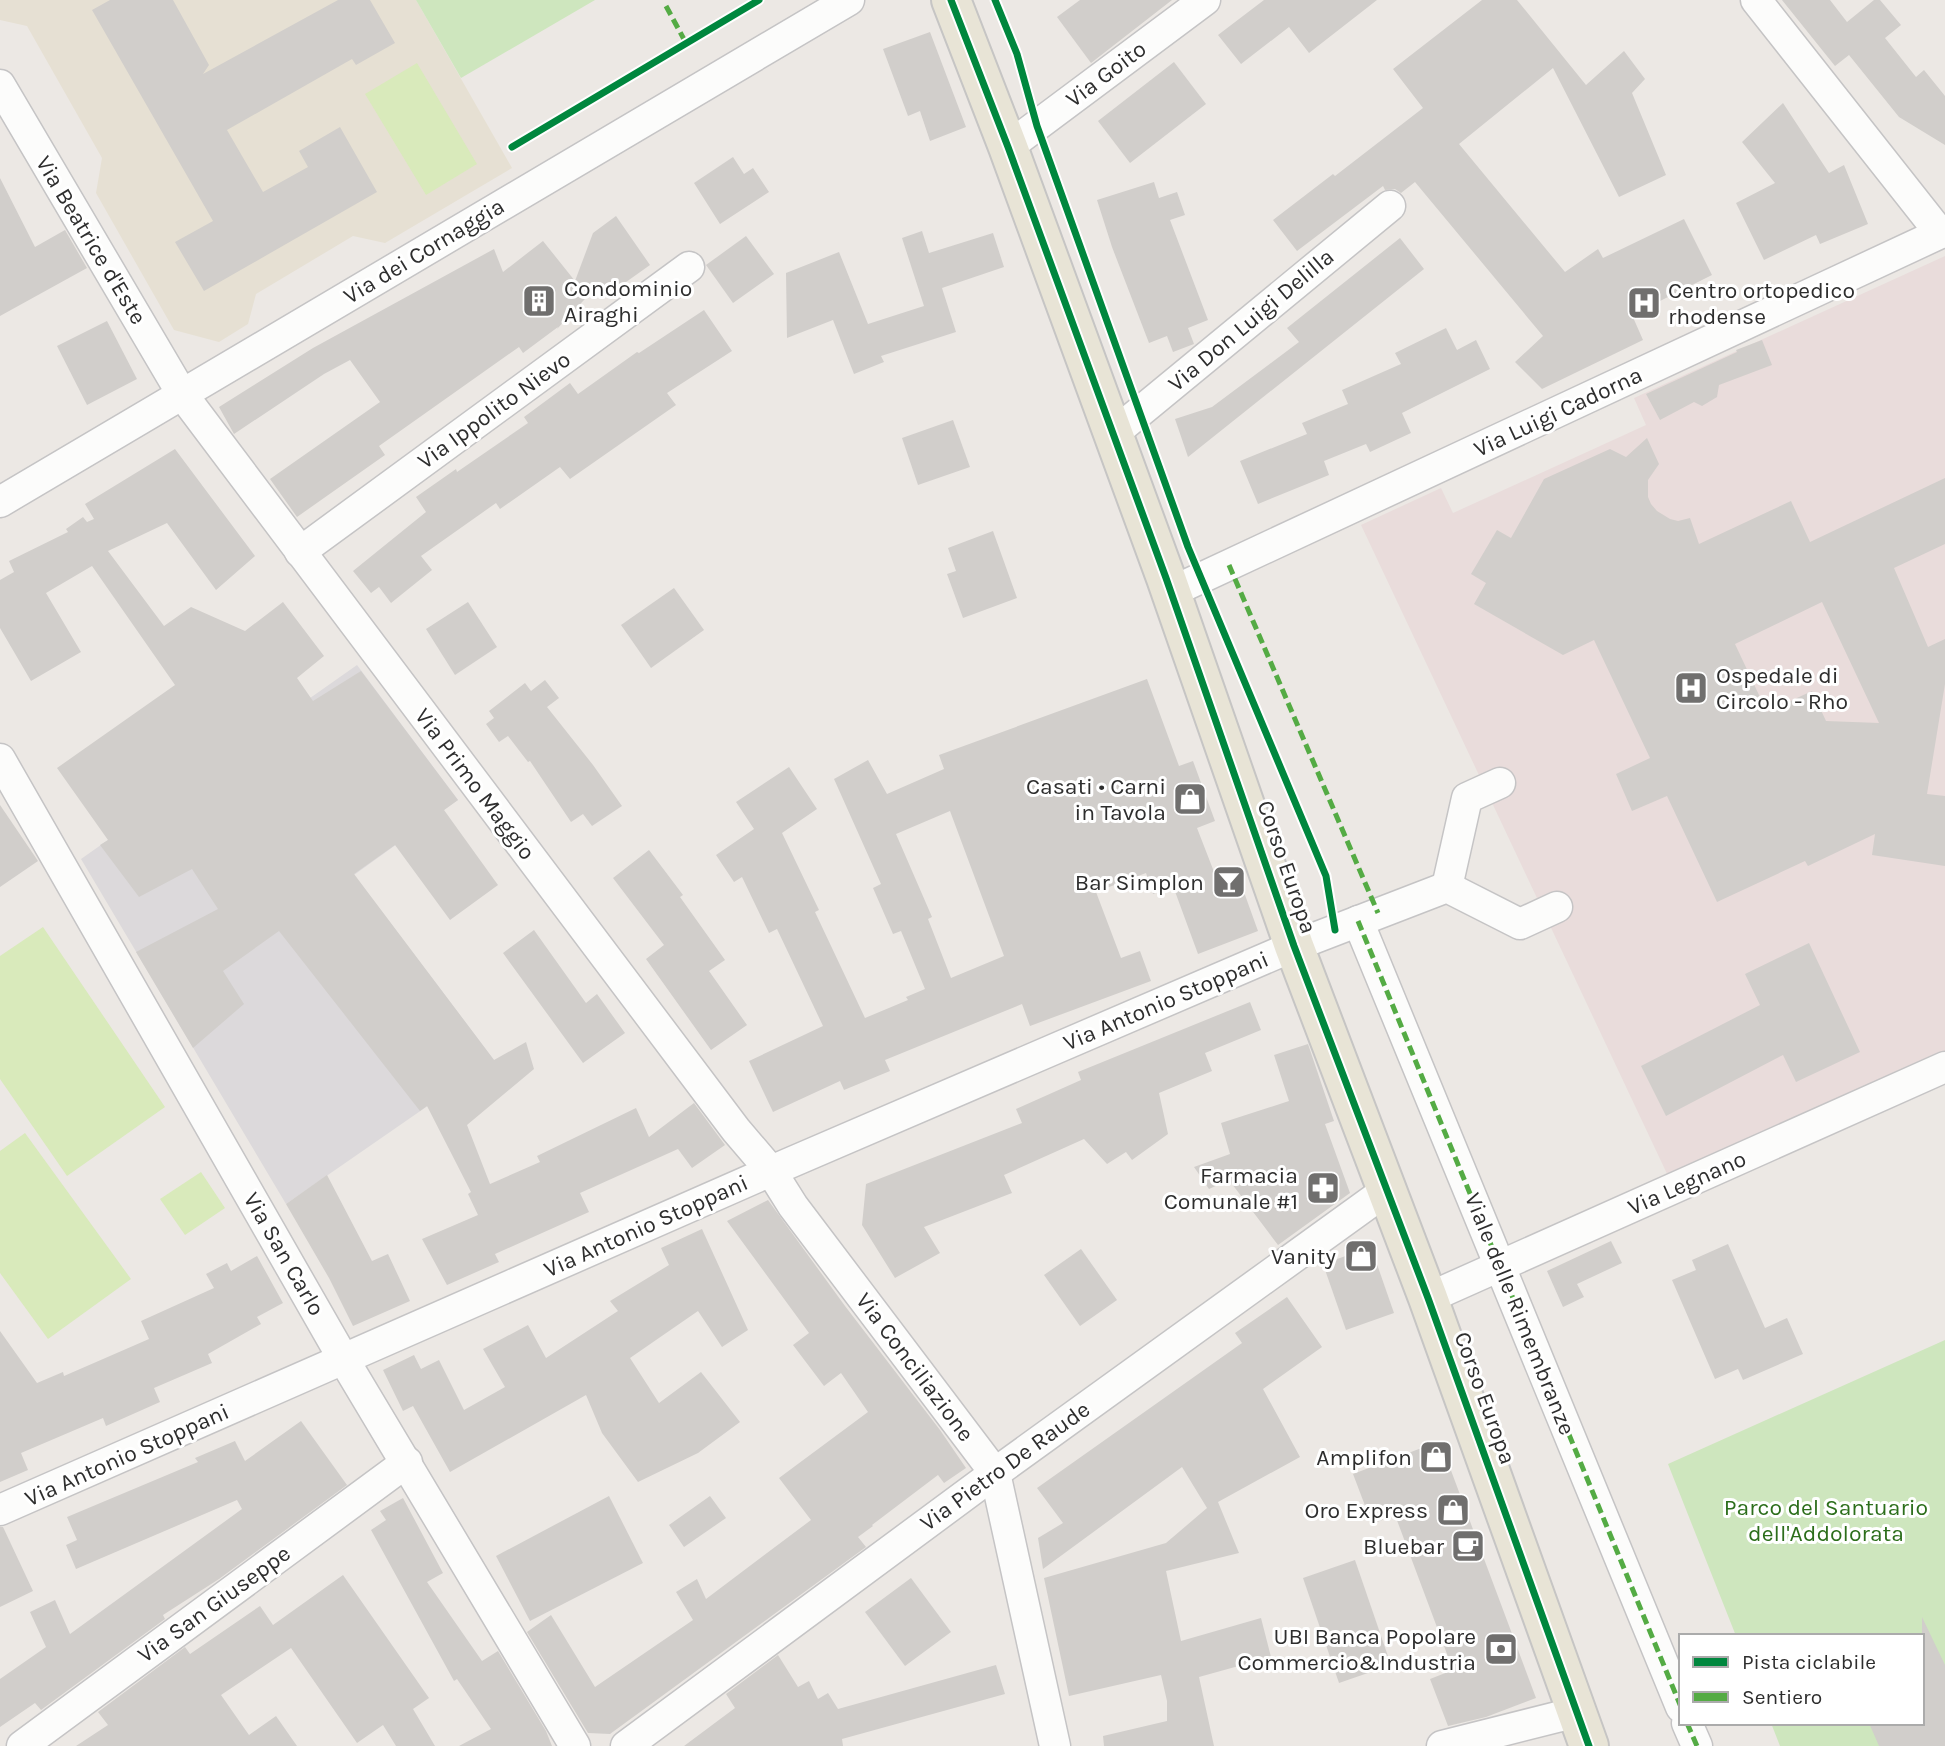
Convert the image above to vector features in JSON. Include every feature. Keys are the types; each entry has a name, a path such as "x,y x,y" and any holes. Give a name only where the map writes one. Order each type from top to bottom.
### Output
{"main road":[{"name":"Corso Europa","path":"951,0 1114,434 1294,946 1428,1298 1583,1729"}],"street":[{"name":"Via dei Cornaggia","path":"0,502 849,0"},
{"name":"Via Goito","path":"1008,147 1205,0"},
{"path":"1755,0 1943,232"},
{"name":"Via Beatrice d'Este","path":"0,85 182,394"},
{"name":"Via Don Luigi Delilla","path":"1114,434 1390,206"},
{"name":"Via Luigi Cadorna","path":"1171,593 1943,232"},
{"name":"Via Ippolito Nievo","path":"300,552 689,267"},
{"name":"Via Primo Maggio","path":"182,394 736,1130 771,1171"},
{"name":"Via San Carlo","path":"0,759 344,1360 575,1746"},
{"path":"1500,783 1467,798 1447,887 1520,924 1558,907"},
{"name":"Via Antonio Stoppani","path":"0,1510 771,1171 1294,946 1447,887"},
{"name":"Viale delle Rimembranze","path":"1358,921 1679,1702"},
{"name":"Via Legnano","path":"1428,1298 1945,1067"},
{"name":"Via Conciliazione","path":"771,1171 793,1206 995,1473 1055,1746"},
{"name":"Via Pietro De Raude","path":"626,1746 995,1473 1387,1190"},
{"name":"Via San Giuseppe","path":"22,1746 407,1462"},
{"path":"1688,1725 1697,1746"},
{"path":"1442,1746 1583,1729"}],"shaded area":[{"path":"0,0 416,0 512,168 385,243 353,236 256,294 248,324 219,342 174,330 96,193 102,158 27,26 0,20"},
{"name":"Ospedale di Circolo - Rho","path":"1945,256 1945,1053 1669,1178 1361,525 1441,488 1453,513 1646,425 1634,398"},
{"path":"357,665 458,800 354,875 494,1060 286,1204 81,859"}],"green space":[{"path":"416,0 595,0 461,78"},
{"path":"417,63 477,164 426,195 365,94"},
{"path":"43,927 165,1107 67,1176 0,1079 0,956"},
{"path":"25,1133 131,1279 48,1339 0,1273 0,1151"},
{"path":"201,1172 225,1208 185,1235 160,1199"},
{"name":"Parco del Santuario dell'Addolorata","path":"1945,1340 1945,1746 1780,1746 1772,1725 1924,1725 1924,1634 1735,1634 1668,1464"}],"building":[{"path":"110,0 173,0 209,65 203,74 338,0 370,0 395,43 356,65 352,59 227,130 263,192 308,167 299,151 340,127 377,192 204,291 175,242 213,221 92,10"},
{"path":"1080,0 1172,0 1091,63 1057,17"},
{"path":"1264,0 1377,0 1309,53 1289,27 1241,64 1218,35"},
{"path":"1482,0 1517,0 1586,85 1624,51 1645,79 1632,93 1666,175 1619,197 1553,68 1459,144 1565,272 1598,249 1603,258 1684,219 1712,275 1632,315 1643,340 1542,389 1515,362 1543,336 1415,182 1401,193 1395,189 1385,190 1383,186 1297,251 1273,220 1423,108 1393,69"},
{"path":"1782,0 1830,0 1847,22 1874,0 1880,0 1901,25 1885,38 1916,77 1924,70 1945,96 1945,145 1899,117 1849,55 1835,66"},
{"path":"930,32 966,127 930,141 920,111 908,116 883,49"},
{"path":"1174,62 1206,104 1130,163 1098,121"},
{"path":"1783,103 1829,173 1844,165 1868,224 1820,244 1816,235 1764,260 1736,203 1775,183 1742,142"},
{"path":"733,157 744,174 753,168 769,192 720,224 694,183"},
{"path":"0,178 35,247 65,230 87,268 0,316"},
{"path":"1154,182 1159,198 1177,192 1185,215 1170,220 1208,320 1188,328 1194,344 1173,352 1167,336 1149,343 1097,200"},
{"path":"616,216 650,265 605,297 597,286 557,329 558,327 523,353 519,347 379,446 385,455 297,517 270,479 380,402 350,360 324,374 234,434 219,407 313,348 494,249 503,272 543,241 575,281 593,233"},
{"path":"922,231 929,253 993,233 1004,267 942,288 956,332 881,356 884,362 854,374 833,320 787,338 786,273 839,252 868,324 924,306 902,238"},
{"path":"746,236 774,274 733,303 706,265"},
{"path":"1400,238 1424,269 1188,457 1175,419 1212,407 1299,342 1287,328"},
{"path":"704,310 732,351 667,393 676,405 570,479 560,467 500,509 496,503 421,556 432,570 391,603 379,587 371,593 353,571 426,512 416,497 528,423 524,417 570,383 578,394 637,352"},
{"path":"107,321 137,379 87,405 57,346"},
{"path":"1446,328 1457,350 1476,340 1490,369 1402,413 1411,433 1370,452 1366,444 1324,461 1329,475 1258,504 1240,461 1307,434 1302,423 1348,404 1342,390 1401,364 1395,353"},
{"path":"1762,340 1772,365 1719,385 1717,397 1702,406 1694,402 1660,420 1646,394"},
{"path":"953,420 970,467 918,485 902,438"},
{"path":"1647,438 1659,464 1648,480 1648,497 1651,504 1670,519 1678,521 1690,518 1699,544 1791,501 1810,542 1945,478 1945,544 1894,568 1928,647 1945,639 1945,684 1927,794 1945,796 1945,866 1872,855 1875,834 1808,866 1805,861 1717,902 1667,796 1632,811 1616,774 1650,758 1594,640 1563,655 1474,604 1486,583 1471,574 1497,530 1511,538 1544,479 1610,449 1626,457","holes":["1822,602 1879,723 1826,721 1812,691 1767,712 1735,644"]},
{"path":"175,449 255,556 216,590 167,523 108,551 164,626 191,607 245,631 283,602 324,656 297,678 313,701 361,671 458,800 444,810 498,885 450,920 395,845 354,874 494,1060 526,1042 534,1069 467,1125 490,1184 540,1162 537,1156 636,1108 649,1137 694,1103 725,1145 692,1168 678,1149 580,1193 589,1212 495,1254 499,1262 447,1285 422,1239 478,1215 468,1194 471,1192 427,1106 420,1111 279,931 223,971 244,1004 193,1048 136,952 218,909 192,869 139,897 100,845 108,840 57,768 175,685 92,566 46,593 81,652 31,681 0,628 0,580 14,572 9,561 68,532 66,529 83,517 87,522 94,519 85,504"},
{"path":"993,531 1017,598 963,618 947,574 956,571 948,548"},
{"path":"674,588 704,630 651,668 621,625"},
{"path":"468,602 497,647 455,675 426,629"},
{"path":"1147,679 1179,766 1193,761 1215,821 1197,828 1216,877 1236,870 1258,931 1198,954 1173,886 1153,894 1146,873 1096,892 1121,958 1140,951 1151,981 1030,1026 1022,1004 885,1060 890,1071 844,1090 840,1081 773,1112 749,1061 823,1026 777,929 769,933 742,877 734,882 716,855 754,829 736,802 789,767 817,809 782,833 819,910 815,912 865,1018 908,1000 906,997 925,989 901,931 893,934 873,888 881,884 834,779 868,760 887,794 944,769 939,755","holes":["950,811 1004,956 951,978 928,919 932,917 896,834"]},
{"path":"545,680 559,698 547,707 622,806 592,826 583,814 571,822 530,761 528,762 508,736 499,742 486,724 494,718 489,711 525,683 531,691"},
{"path":"0,805 38,861 0,887"},
{"path":"649,850 683,895 680,897 725,960 709,971 747,1025 711,1050 646,959 664,945 613,878"},
{"path":"534,930 586,1003 597,994 625,1033 583,1063 503,953"},
{"path":"1809,943 1860,1052 1796,1082 1783,1055 1666,1116 1641,1066 1760,1005 1745,974"},
{"path":"1250,1002 1261,1030 1205,1053 1212,1071 1159,1093 1168,1134 1132,1160 1126,1152 1107,1164 1084,1139 1004,1175 1012,1193 924,1227 940,1253 895,1278 862,1225 866,1184 1022,1123 1016,1109 1081,1080 1078,1072"},
{"path":"1308,1044 1334,1121 1325,1124 1350,1193 1278,1245 1229,1180 1209,1189 1194,1167 1230,1154 1221,1123 1289,1101 1274,1055"},
{"path":"327,1175 372,1261 388,1254 410,1301 353,1326 286,1204"},
{"path":"768,1200 966,1468 944,1483 938,1475 858,1537 866,1547 610,1734 588,1733 527,1632 551,1615 595,1687 693,1620 676,1592 697,1579 706,1599 811,1520 779,1478 868,1412 841,1373 824,1386 793,1345 809,1333 727,1221"},
{"path":"702,1229 748,1330 722,1347 698,1311 630,1358 659,1403 701,1372 740,1422 698,1453 638,1482 602,1433 586,1395 450,1472 413,1406 403,1411 383,1370 414,1355 421,1369 439,1360 464,1410 505,1387 483,1349 528,1325 546,1358 618,1311 610,1301 669,1265 661,1248"},
{"path":"1611,1241 1622,1263 1577,1284 1584,1297 1563,1307 1547,1271"},
{"path":"1728,1244 1765,1328 1787,1318 1803,1354 1743,1380 1738,1369 1715,1379 1672,1280 1696,1270 1692,1260"},
{"path":"1371,1247 1394,1313 1346,1330 1323,1264"},
{"path":"1081,1249 1117,1300 1080,1326 1044,1275"},
{"path":"257,1256 283,1303 257,1317 261,1324 208,1354 212,1363 154,1388 160,1402 106,1426 103,1418 21,1453 28,1470 0,1482 0,1331 37,1383 63,1372 64,1376 149,1339 141,1321 214,1288 206,1274 227,1263 231,1271"},
{"path":"1287,1297 1322,1347 1263,1389 1300,1457 1218,1502 1239,1553 1166,1571 1181,1641 1261,1618 1271,1657 1199,1677 1214,1746 1104,1746 1103,1736 1167,1721 1167,1701 1161,1675 1069,1696 1044,1578 1166,1543 1207,1508 1182,1467 1043,1569 1038,1538 1063,1523 1037,1488 1242,1343 1235,1333"},
{"path":"301,1421 347,1485 219,1579 163,1615 165,1619 41,1710 35,1703 0,1727 0,1679 46,1647 30,1612 55,1600 70,1634 242,1509 237,1500 76,1569 66,1545 77,1540 67,1517 198,1462 195,1458 235,1441 245,1461"},
{"path":"1440,1441 1536,1698 1486,1717 1448,1726 1430,1679 1453,1670 1395,1515 1372,1524 1353,1474"},
{"path":"609,1496 643,1563 530,1621 496,1556"},
{"path":"710,1496 726,1518 684,1547 669,1525"},
{"path":"403,1498 443,1573 427,1582 482,1661 498,1651 546,1731 552,1746 459,1746 491,1729 457,1679 454,1681 371,1530 386,1520 380,1511"},
{"path":"0,1527 3,1527 33,1591 0,1607"},
{"path":"1355,1560 1391,1665 1339,1683 1303,1578"},
{"path":"343,1575 429,1698 413,1709 435,1746 396,1746 383,1725 357,1743 291,1648 221,1695 249,1735 276,1716 297,1746 76,1746 108,1725 98,1712 185,1647 190,1654 260,1606 273,1625"},
{"path":"911,1578 951,1632 905,1666 865,1612"},
{"path":"1922,1617 1945,1665 1945,1746 1879,1746 1870,1725 1924,1725"},
{"path":"778,1655 798,1687 809,1681 818,1699 828,1693 838,1709 996,1665 1005,1694 842,1739 843,1746 684,1746 735,1708 726,1694"}],"marked path":[{"path":"666,6 686,43"},
{"path":"1229,565 1378,913"},
{"path":"1358,921 1679,1702"},
{"path":"1688,1725 1697,1746"}],"cycle path":[{"path":"512,147 759,0"},
{"path":"951,0 1008,147 1166,578 1294,946 1428,1298 1589,1746"},
{"path":"995,0 1017,54 1037,126 1188,547 1326,876 1335,930"}],"place":[{"name":"Condominio Airaghi","path":"539,301"},
{"name":"Centro ortopedico rhodense","path":"1644,303"},
{"name":"Ospedale di Circolo - Rho","path":"1691,688"},
{"name":"Casati • Carni in Tavola","path":"1190,799"},
{"name":"Bar Simplon","path":"1229,882"},
{"name":"Farmacia Comunale #1","path":"1323,1188"},
{"name":"Vanity","path":"1361,1256"},
{"name":"Amplifon","path":"1436,1457"},
{"name":"Oro Express","path":"1453,1510"},
{"name":"Bluebar","path":"1468,1546"},
{"name":"UBI Banca Popolare Commercio&Industria","path":"1501,1649"}]}
